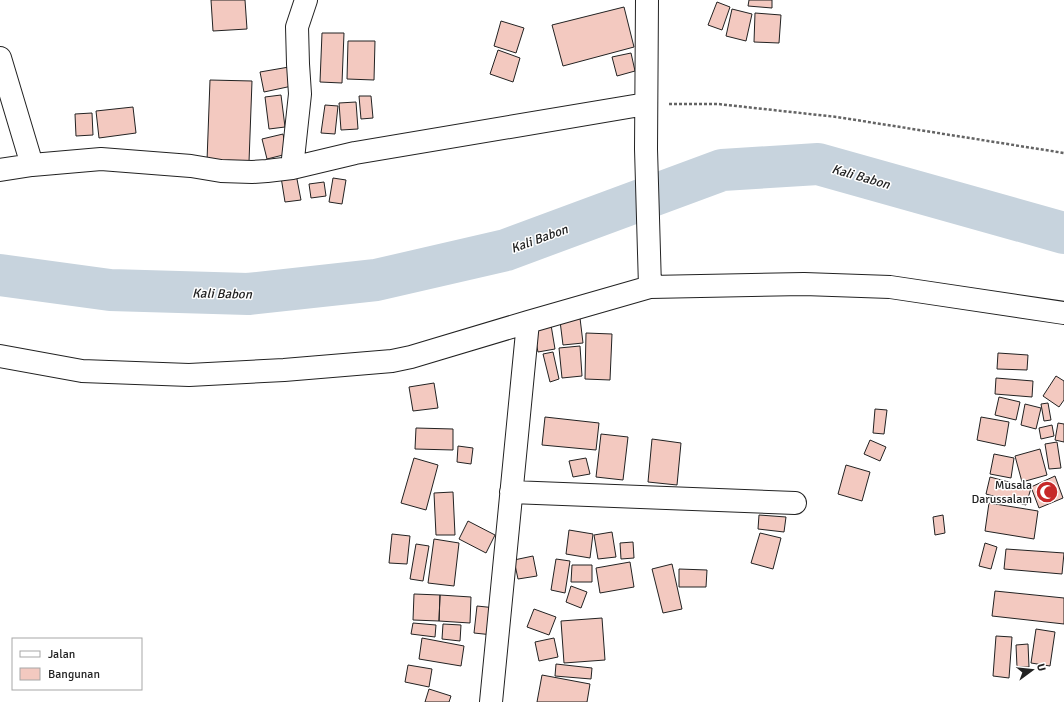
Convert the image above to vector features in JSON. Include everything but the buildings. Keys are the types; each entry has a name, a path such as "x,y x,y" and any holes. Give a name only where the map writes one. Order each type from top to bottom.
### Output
{"street":[{"path":"292,168 300,94 297,28 306,0"},
{"path":"647,0 646,149 649,277"},
{"path":"0,58 32,165"},
{"path":"0,170 32,165 102,159 191,166 221,171 267,172 292,168 355,153 646,104"},
{"path":"0,356 82,371 189,375 284,370 392,361 411,357 528,322 649,277 890,287 1064,313"},
{"path":"491,702 528,322"},
{"path":"511,492 795,503"}],"path":[{"path":"646,104 718,104 837,117 1064,153"}],"waterway":[{"name":"Kali Babon","path":"0,275 110,290 248,294 376,280 506,250 722,170 818,164 1064,233"}],"place":[{"name":"Musala Darussalam","path":"1047,492"}]}
